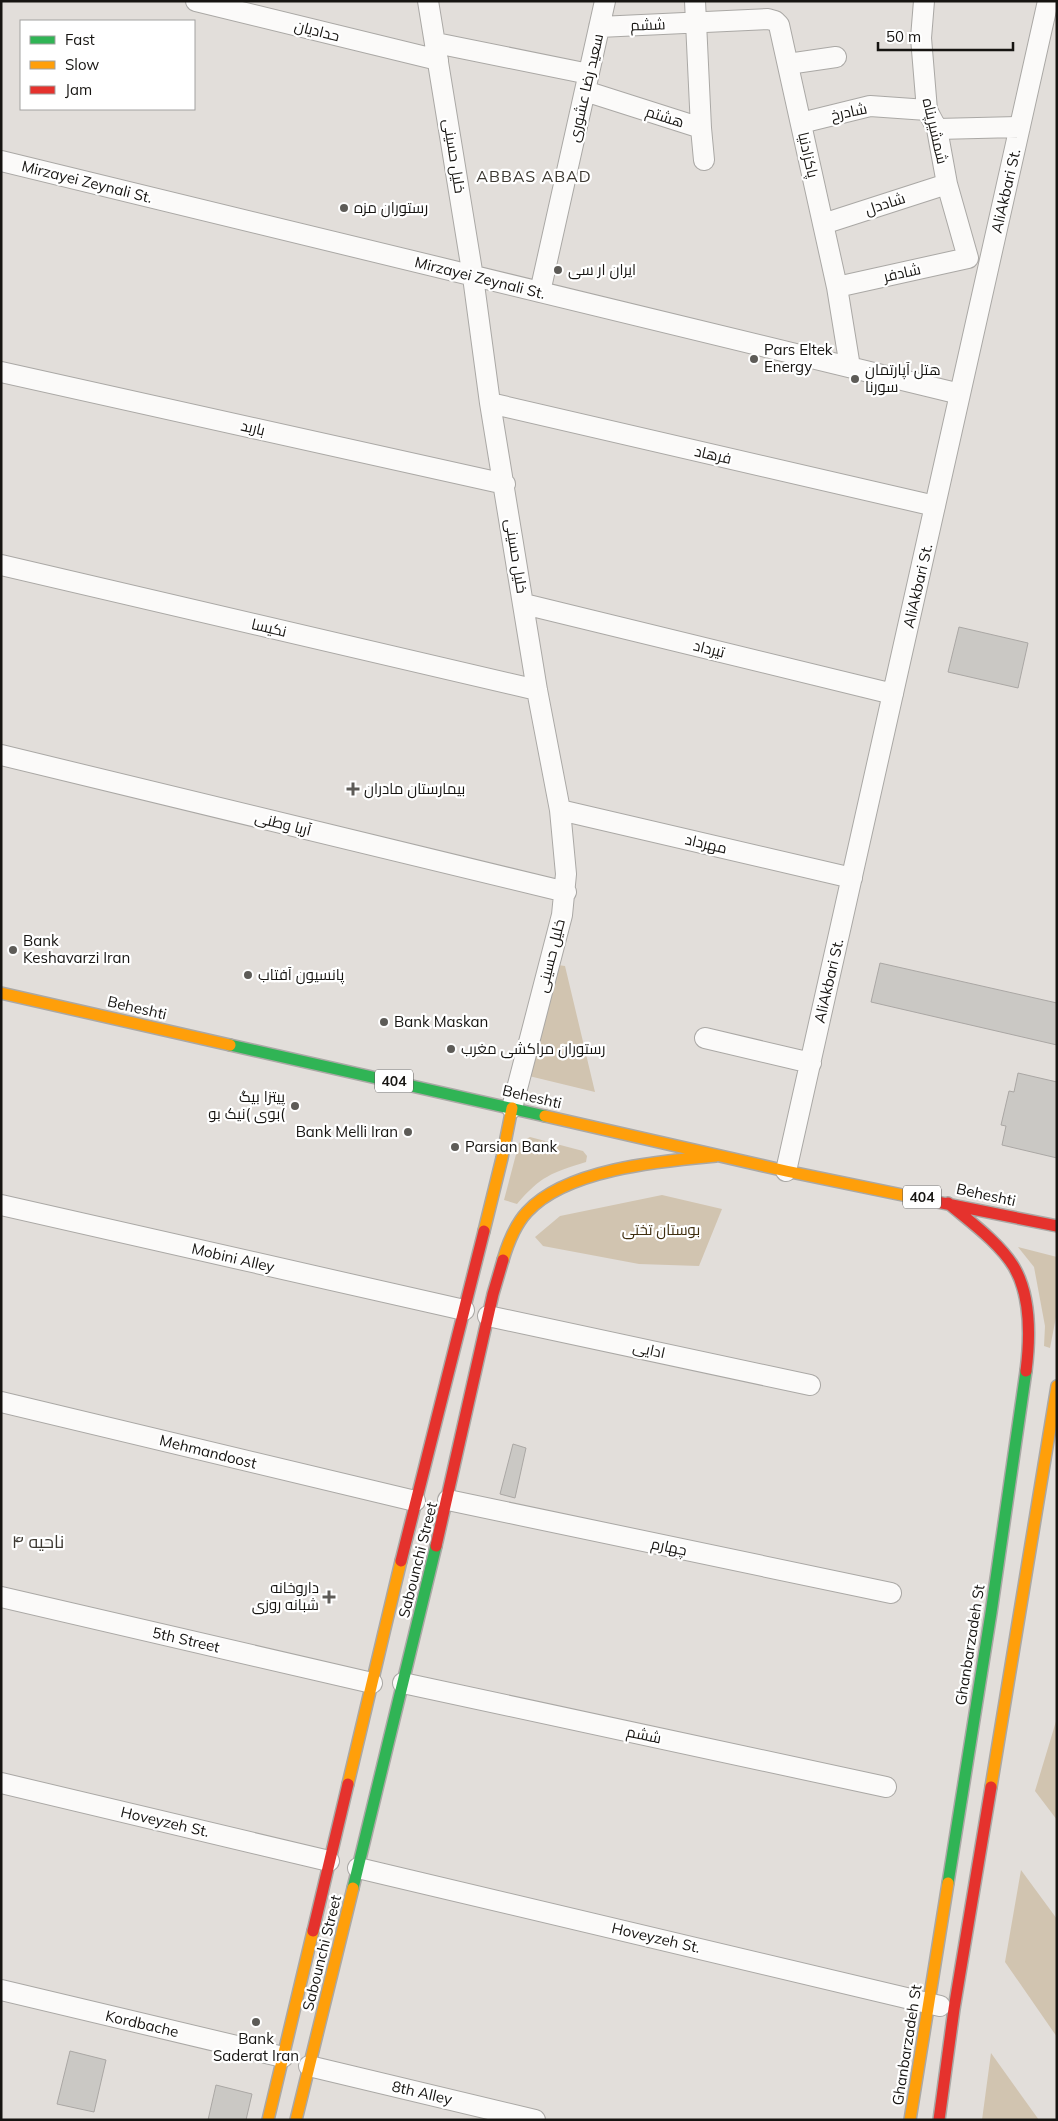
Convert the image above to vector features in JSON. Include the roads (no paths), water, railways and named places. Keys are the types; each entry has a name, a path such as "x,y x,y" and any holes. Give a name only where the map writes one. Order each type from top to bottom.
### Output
{"main road":[{"name":"Beheshti","path":"1,993 786,1171 1057,1226"},
{"name":"Sabounchi Street","path":"268,2120 283,2057 403,1683 448,1500 476,1313 512,1108"},
{"name":"Sabounchi Street","path":"296,2120 309,2066 344,1864 372,1682 415,1502 476,1313 514,1230 528,1211 545,1196 566,1185 605,1173 722,1156"},
{"name":"Ghanbarzadeh St","path":"910,2120 989,1622 1028,1356 1028,1307 1014,1267 990,1239 948,1203"},
{"path":"939,2120 954,2009 1057,1386"}],"street":[{"name":"حدادیان","path":"196,1 587,83"},
{"name":"خلیل حسینی","path":"428,1 473,276 490,403 505,484 537,690 566,852 566,892 556,944 512,1108"},
{"name":"سعید رضا عشوری","path":"540,292 605,1"},
{"name":"هشتم","path":"587,83 701,128 698,23 695,1"},
{"name":"شمشیرپناه","path":"924,1 921,38 927,110 937,128 947,184 968,258"},
{"name":"AliAkbari St.","path":"786,1171 1048,1"},
{"name":"پاکزادنیا","path":"698,23 768,19 775,21 779,25 837,287 850,367"},
{"name":"ششم","path":"599,27 698,23"},
{"path":"788,64 836,57"},
{"name":"شادرخ","path":"801,123 870,106 927,110"},
{"path":"937,128 1020,127"},
{"path":"701,128 704,160"},
{"name":"Mirzayei Zeynali St.","path":"1,161 960,394"},
{"name":"شاددل","path":"823,224 947,184"},
{"name":"شادفر","path":"837,287 968,258"},
{"name":"باربد","path":"1,372 505,484"},
{"name":"فرهاد","path":"490,403 935,506"},
{"name":"نکیسا","path":"1,565 537,690"},
{"name":"تیرداد","path":"524,604 893,694"},
{"name":"آریا وطنی","path":"1,755 566,892"},
{"name":"مهرداد","path":"560,810 852,878"},
{"path":"705,1038 810,1064"},
{"name":"Mobini Alley","path":"1,1206 476,1313"},
{"name":"ادایی","path":"476,1313 810,1385"},
{"name":"Mehmandoost","path":"1,1402 415,1502"},
{"name":"چهارم","path":"448,1500 891,1593"},
{"name":"5th Street","path":"1,1597 372,1682"},
{"name":"ششم","path":"403,1683 886,1788"},
{"name":"Hoveyzeh St.","path":"1,1783 954,2009"},
{"name":"Kordbache","path":"1,1990 283,2057"},
{"name":"8th Alley","path":"309,2066 535,2120"}],"place":[{"name":"رستوران مزه","path":"344,208"},
{"name":"ایران ار سی","path":"558,270"},
{"name":"Pars Eltek Energy","path":"754,359"},
{"name":"هتل آپارتمان سورنا","path":"855,379"},
{"name":"بیمارستان مادران","path":"353,789"},
{"name":"Bank Keshavarzi Iran","path":"13,950"},
{"name":"پانسیون آفتاب","path":"248,975"},
{"name":"Bank Maskan","path":"384,1022"},
{"name":"رستوران مراکشی مغرب","path":"451,1049"},
{"name":"پیتزا بیگ بوی )نیک بو(","path":"295,1106"},
{"name":"Bank Melli Iran","path":"408,1132"},
{"name":"Parsian Bank","path":"455,1147"},
{"name":"داروخانه شبانه روزی","path":"329,1597"},
{"name":"Bank Saderat Iran","path":"256,2022"}],"district":[{"name":"ABBAS ABAD","path":"534,176"},
{"name":"ناحیه ۴","path":"38,1542"}],"park label":[{"name":"بوستان تختی","path":"661,1230"}]}
